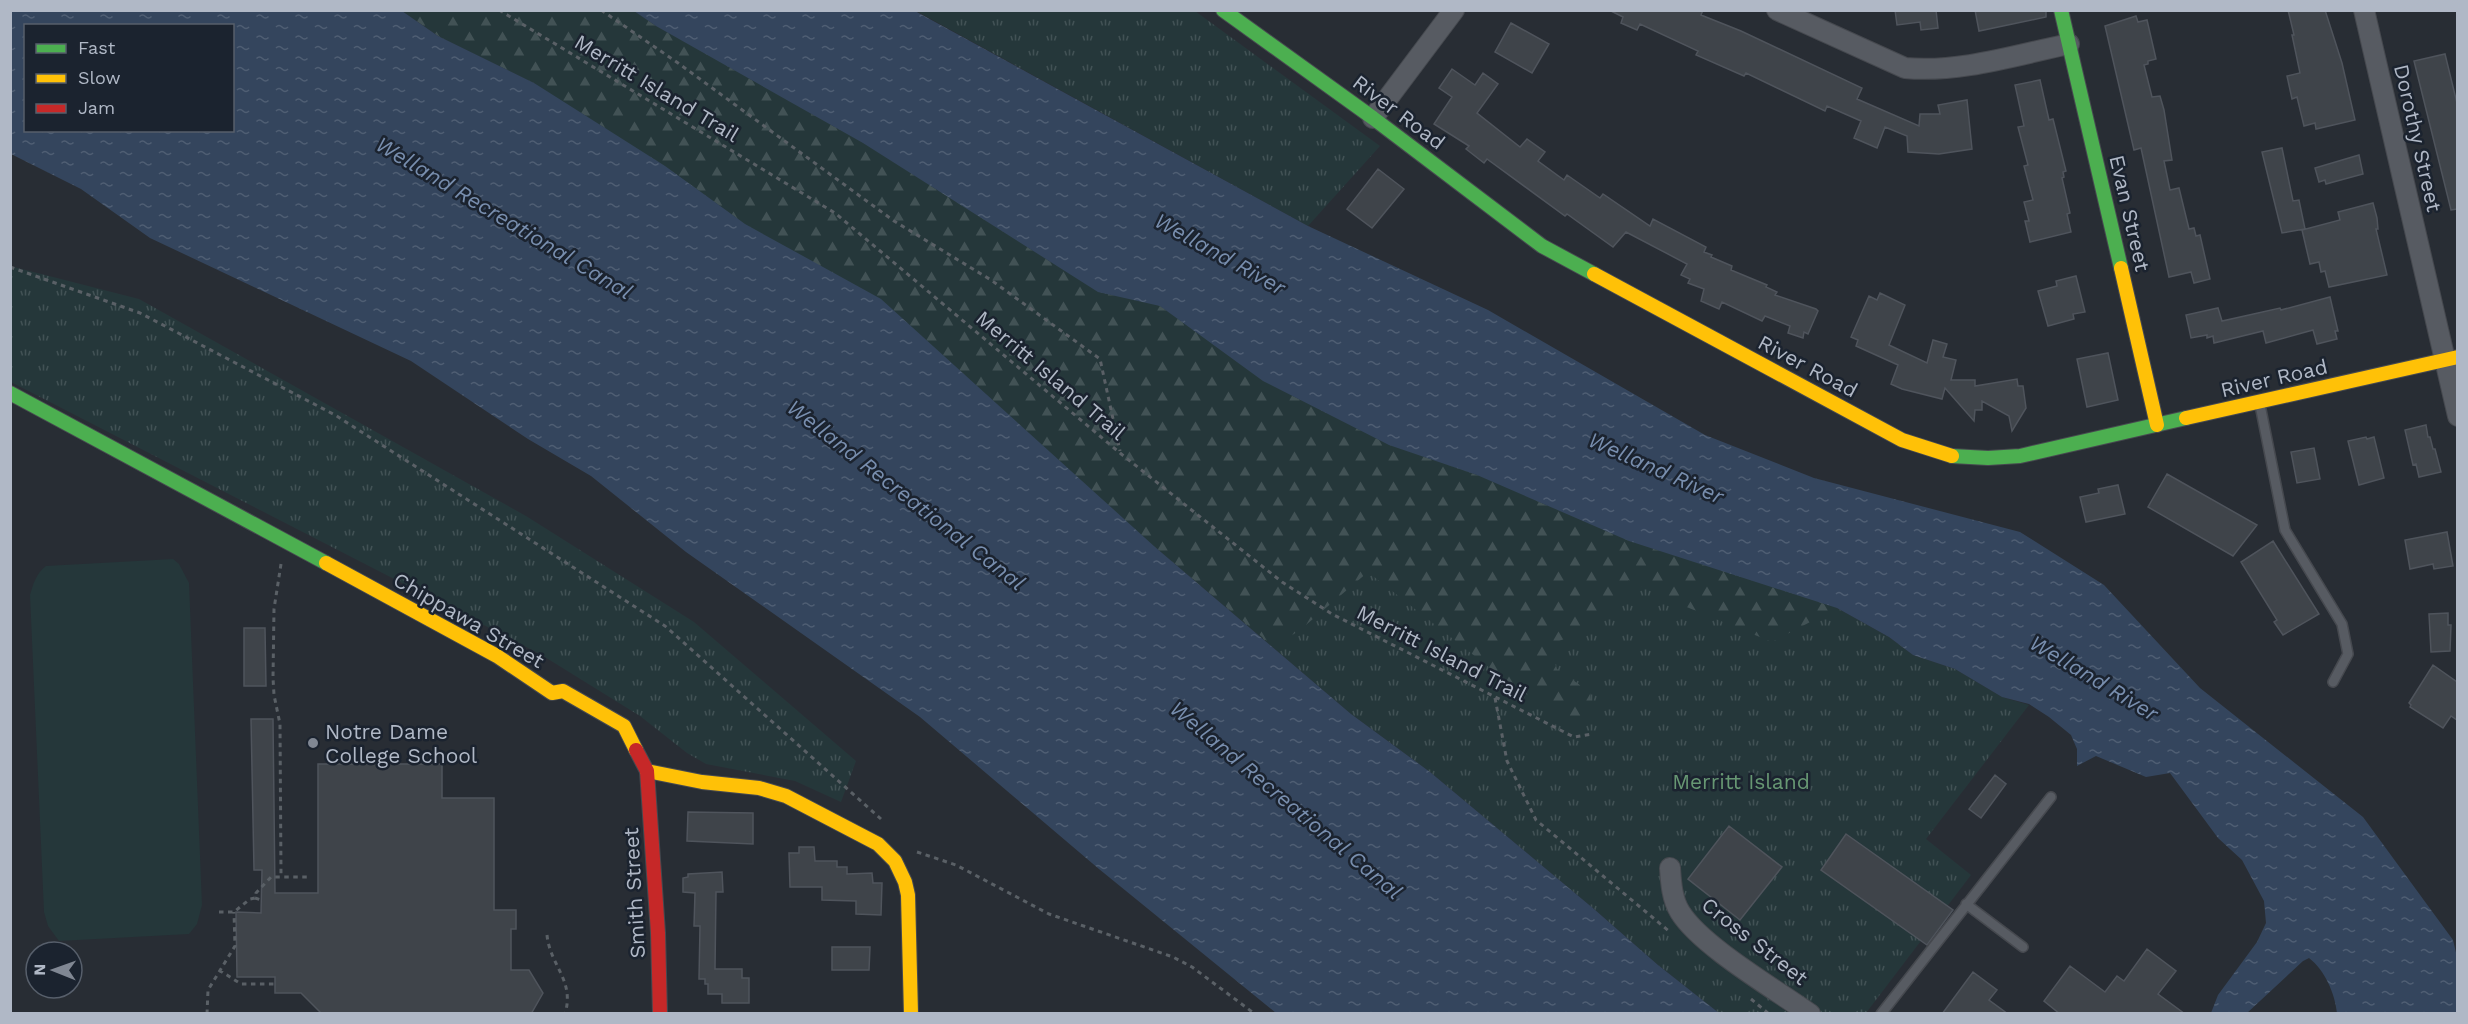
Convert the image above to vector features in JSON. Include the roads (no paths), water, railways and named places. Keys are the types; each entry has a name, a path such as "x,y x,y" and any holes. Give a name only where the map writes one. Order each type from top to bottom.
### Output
{"street":[{"name":"River Road","path":"1223,10 1373,118 1506,220 1562,258 1928,452 1955,458 1984,460 2020,456 2451,359"},
{"path":"1373,118 1454,10"},
{"path":"1777,10 1905,68 1928,70 1957,67 2069,44"},
{"name":"Evan Street","path":"2061,10 2157,425"},
{"name":"Dorothy Street","path":"2364,10 2451,359 2457,416"},
{"name":"Chippawa Street","path":"10,393 497,656 552,693 563,691 624,726 647,771"},
{"path":"647,771 702,782 759,788 786,796 878,844 895,861 905,882 908,895 911,1014"},
{"name":"Smith Street","path":"647,771 658,933 660,1014"},
{"name":"Cross Street","path":"1670,868 1673,896 1680,912 1693,928 1742,967 1810,1014"}],"lane":[{"path":"2260,403 2285,530 2342,624 2348,654 2333,682"},
{"path":"1881,1014 2051,797"},
{"path":"1966,904 2023,947"}],"water":[{"name":"Welland Recreational Canal","path":"10,11 402,11 438,36 534,83 665,166 745,224 881,299 1155,547 1351,714 1430,772 1658,965 1719,1013 1276,1013 1099,869 920,717 686,552 591,476 528,439 411,361 150,238 81,189 11,154"},
{"name":"Welland River","path":"634,11 915,11 1308,226 1488,310 1705,435 1814,478 2020,532 2104,585 2200,688 2363,817 2453,940 2457,957 2457,1013 2337,1013 2328,983 2320,969 2309,958 2247,1013 2211,1013 2218,995 2257,942 2266,923 2264,901 2242,860 2218,838 2170,773 2146,777 2096,756 2077,766 2077,749 2071,735 2049,717 2029,704 2002,697 1955,669 1913,655 1889,637 1837,608 1629,541 1477,475 1389,445 1263,381 1160,306 1098,292 863,143 656,26"}],"place":[{"name":"Notre Dame College School","path":"313,743"}],"park label":[{"name":"Merritt Island","path":"1741,781"}]}
